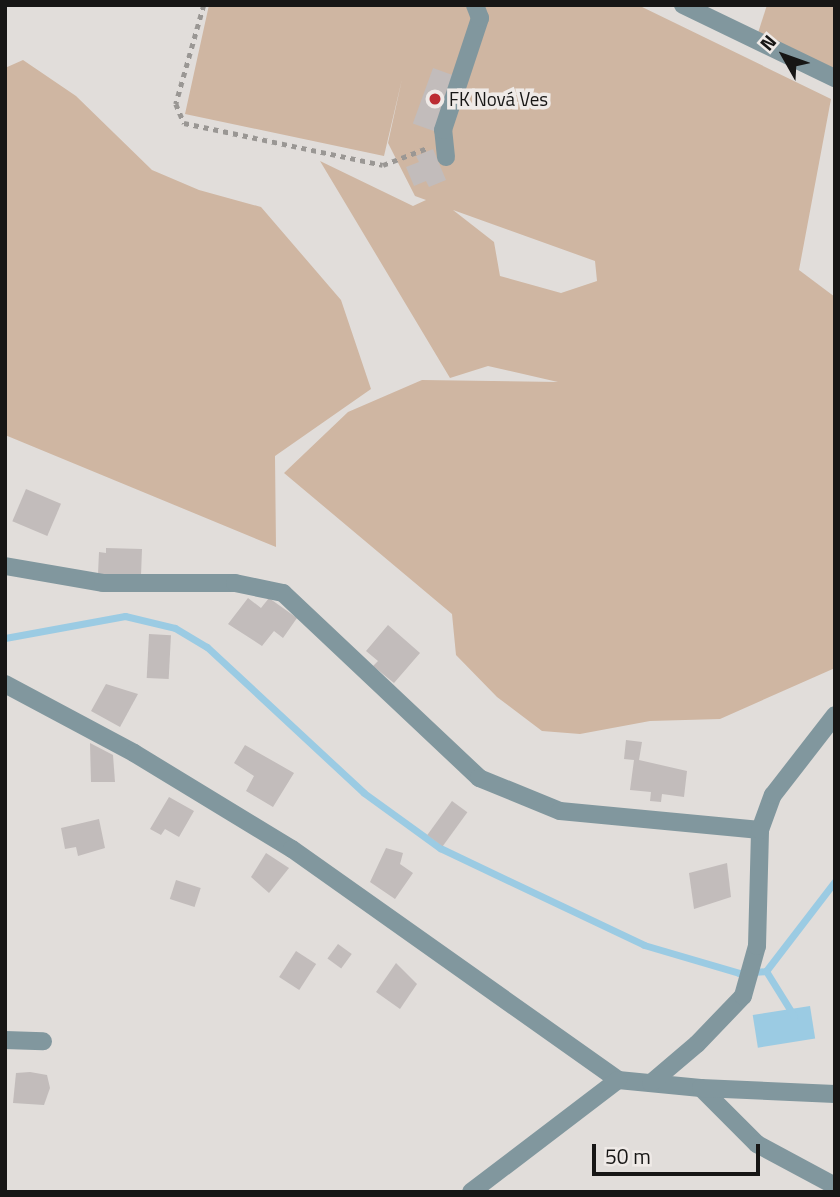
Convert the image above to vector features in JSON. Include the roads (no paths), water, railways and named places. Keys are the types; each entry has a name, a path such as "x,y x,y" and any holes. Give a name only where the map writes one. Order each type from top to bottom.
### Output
{"street":[{"path":"445,149 443,130 480,18 475,5"},
{"path":"683,5 835,78"},
{"path":"5,566 103,583 235,583 283,593 479,778 560,811 760,830"},
{"path":"5,684 134,753 292,849 618,1080 701,1088 835,1094"},
{"path":"651,1083 697,1044 743,996 757,946 760,830 773,795 835,715"},
{"path":"5,1040 43,1041"},
{"path":"471,1192 618,1080"},
{"path":"701,1088 757,1144 835,1186"}],"water":[{"path":"810,1006 815,1039 758,1048 753,1015"}],"waterway":[{"path":"5,638 125,616 175,628 207,647 364,793 440,848 644,945 739,973 766,971 835,881"},
{"path":"766,971 794,1016"}],"place":[{"name":"FK Nová Ves","path":"435,99"}]}
